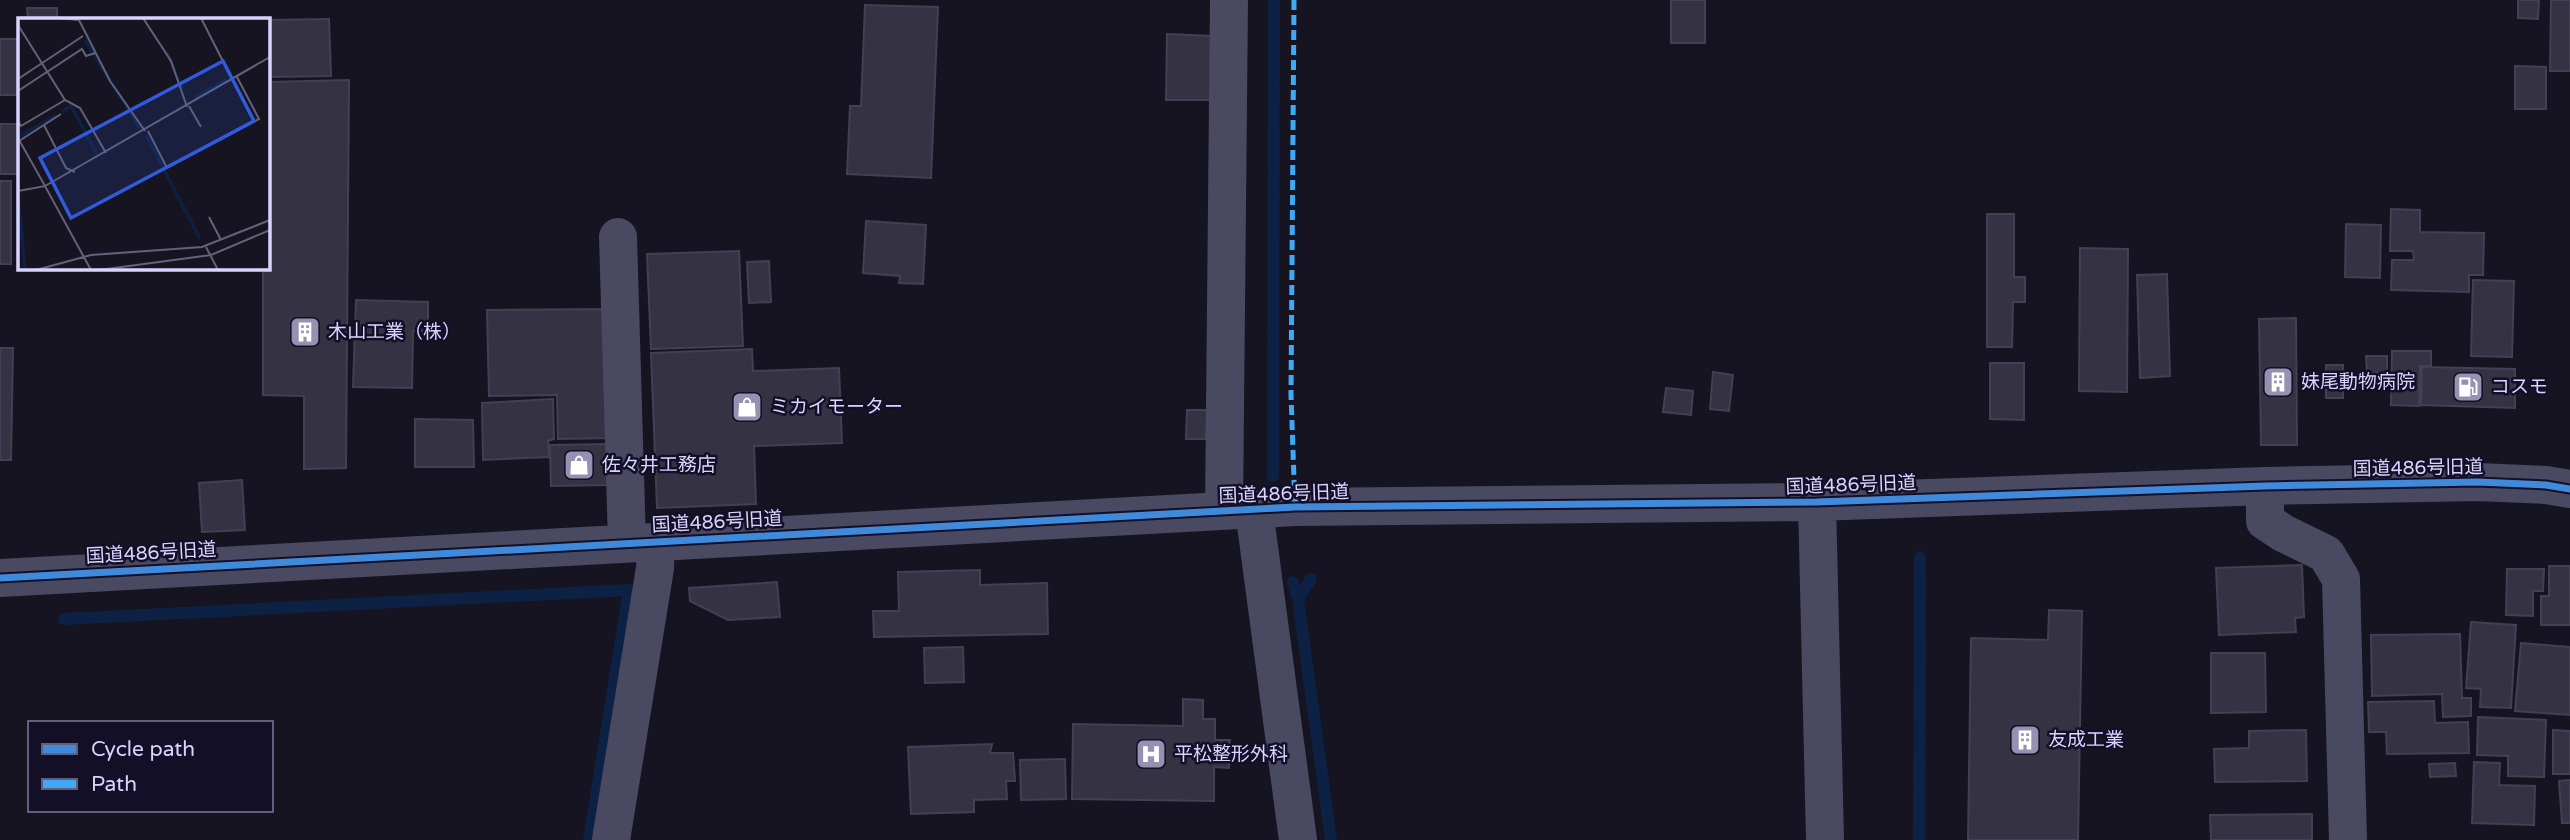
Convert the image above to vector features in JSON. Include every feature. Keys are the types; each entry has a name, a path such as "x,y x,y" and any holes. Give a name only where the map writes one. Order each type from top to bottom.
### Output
{"street":[{"path":"1229,0 1239,511 1257,549 1298,840"},
{"path":"611,840 655,568 641,542 618,237"},
{"name":"国道486号旧道","path":"0,578 1239,511 1817,502 2265,486 2478,482 2546,485 2570,489"},
{"path":"2265,486 2265,521 2326,554 2341,579 2348,840"},
{"path":"1817,502 1825,840"}],"building":[{"path":"1671,0 1705,0 1705,43 1671,43"},
{"path":"2518,0 2539,0 2538,19 2518,18"},
{"path":"2551,0 2570,0 2570,71 2550,71"},
{"path":"865,5 938,7 931,178 847,174 850,106 861,106"},
{"path":"27,8 57,8 57,18 28,18"},
{"path":"329,19 331,76 270,77 270,20"},
{"path":"1167,34 1212,36 1211,100 1166,100"},
{"path":"0,39 18,39 18,95 0,95"},
{"path":"2515,66 2546,67 2546,109 2515,109"},
{"name":"木山工業（株）","path":"349,80 346,468 304,469 304,396 263,395 263,270 270,270 270,82"},
{"path":"0,124 18,124 18,174 0,174"},
{"path":"0,181 11,181 11,264 0,264"},
{"path":"2391,209 2420,210 2420,232 2484,233 2483,275 2469,275 2469,292 2391,290 2392,260 2414,260 2413,251 2390,251"},
{"path":"1987,214 2014,214 2014,277 2025,277 2025,302 2013,302 2012,347 1987,347"},
{"path":"866,221 926,225 923,284 899,283 900,276 863,273"},
{"path":"2346,224 2381,225 2380,278 2345,277"},
{"path":"2080,248 2128,249 2127,392 2079,391"},
{"path":"739,251 743,346 651,349 647,254"},
{"path":"769,261 771,302 749,303 747,262"},
{"path":"2167,274 2170,376 2140,378 2137,275"},
{"path":"2473,280 2514,281 2512,357 2471,356"},
{"path":"356,300 428,302 428,331 413,331 412,388 353,387"},
{"path":"612,309 615,438 558,439 557,395 489,396 487,310"},
{"name":"妹尾動物病院","path":"2296,318 2297,445 2261,445 2259,319"},
{"path":"0,348 13,348 11,460 0,460"},
{"name":"ミカイモーター","path":"752,349 753,371 839,368 842,443 754,446 756,504 657,508 651,353"},
{"path":"2392,351 2431,351 2431,366 2420,366 2419,406 2391,405"},
{"path":"2366,356 2387,356 2387,373 2367,373"},
{"path":"1990,363 2024,363 2024,420 1990,419"},
{"path":"2326,365 2343,365 2343,398 2326,398"},
{"name":"コスモ","path":"2422,367 2515,369 2515,408 2421,405"},
{"path":"1713,372 1733,375 1729,411 1710,409"},
{"path":"1666,388 1693,391 1691,415 1663,412"},
{"path":"553,399 554,439 548,441 549,457 483,460 482,403"},
{"path":"1187,410 1207,410 1206,439 1186,439"},
{"path":"415,419 473,420 474,467 415,467"},
{"name":"佐々井工務店","path":"608,444 608,485 551,486 550,445"},
{"path":"242,480 245,530 202,532 199,483"},
{"path":"2302,565 2304,617 2295,618 2296,632 2219,635 2216,568"},
{"path":"2549,566 2570,566 2570,625 2541,625 2541,596 2549,596"},
{"path":"2507,569 2544,569 2543,591 2533,591 2533,616 2506,615"},
{"path":"980,570 980,585 1047,583 1048,634 874,637 873,611 899,611 898,572"},
{"path":"777,582 780,617 728,620 690,601 689,588"},
{"name":"友成工業","path":"2049,610 2082,611 2078,840 1968,840 1971,638 2048,640"},
{"path":"2471,622 2516,625 2511,708 2480,707 2481,689 2466,688"},
{"path":"2460,634 2462,698 2471,698 2471,716 2443,717 2442,694 2372,696 2371,635"},
{"path":"2521,643 2570,647 2570,715 2515,711"},
{"path":"963,647 964,682 925,683 924,648"},
{"path":"2211,653 2265,653 2266,712 2211,713"},
{"name":"平松整形外科","path":"1183,699 1203,700 1203,719 1215,719 1215,740 1230,740 1229,768 1214,767 1214,801 1072,799 1073,724 1183,726"},
{"path":"2434,701 2435,723 2468,722 2469,753 2387,754 2386,732 2369,732 2368,702"},
{"path":"2478,717 2546,720 2544,777 2508,776 2508,756 2477,755"},
{"path":"2306,730 2307,781 2215,782 2214,749 2249,748 2249,731"},
{"path":"2553,730 2570,731 2570,774 2553,774"},
{"path":"992,744 990,753 1013,753 1015,781 1006,781 1007,799 974,800 974,812 911,814 908,747"},
{"path":"1065,759 1066,799 1021,800 1020,760"},
{"path":"2474,762 2500,763 2499,785 2535,786 2534,825 2472,823"},
{"path":"2455,763 2456,776 2430,777 2429,764"},
{"path":"2570,780 2570,823 2562,823 2559,781"},
{"path":"2312,814 2312,840 2211,840 2210,815"}],"waterway":[{"path":"1273,476 1274,0"},
{"path":"1919,840 1920,557"},
{"path":"1298,599 1311,579"},
{"path":"1293,582 1298,599 1331,840"},
{"path":"64,619 629,590 589,840"}],"marked path":[{"path":"1294,0 1291,395 1295,507"}],"cycle path":[{"path":"0,578 1295,507 1817,502 2265,486 2478,482 2546,485 2570,489"}],"place":[{"name":"木山工業（株）","path":"305,332"},
{"name":"妹尾動物病院","path":"2278,382"},
{"name":"コスモ","path":"2468,387"},
{"name":"ミカイモーター","path":"747,407"},
{"name":"佐々井工務店","path":"579,465"},
{"name":"友成工業","path":"2025,740"},
{"name":"平松整形外科","path":"1151,754"}]}
